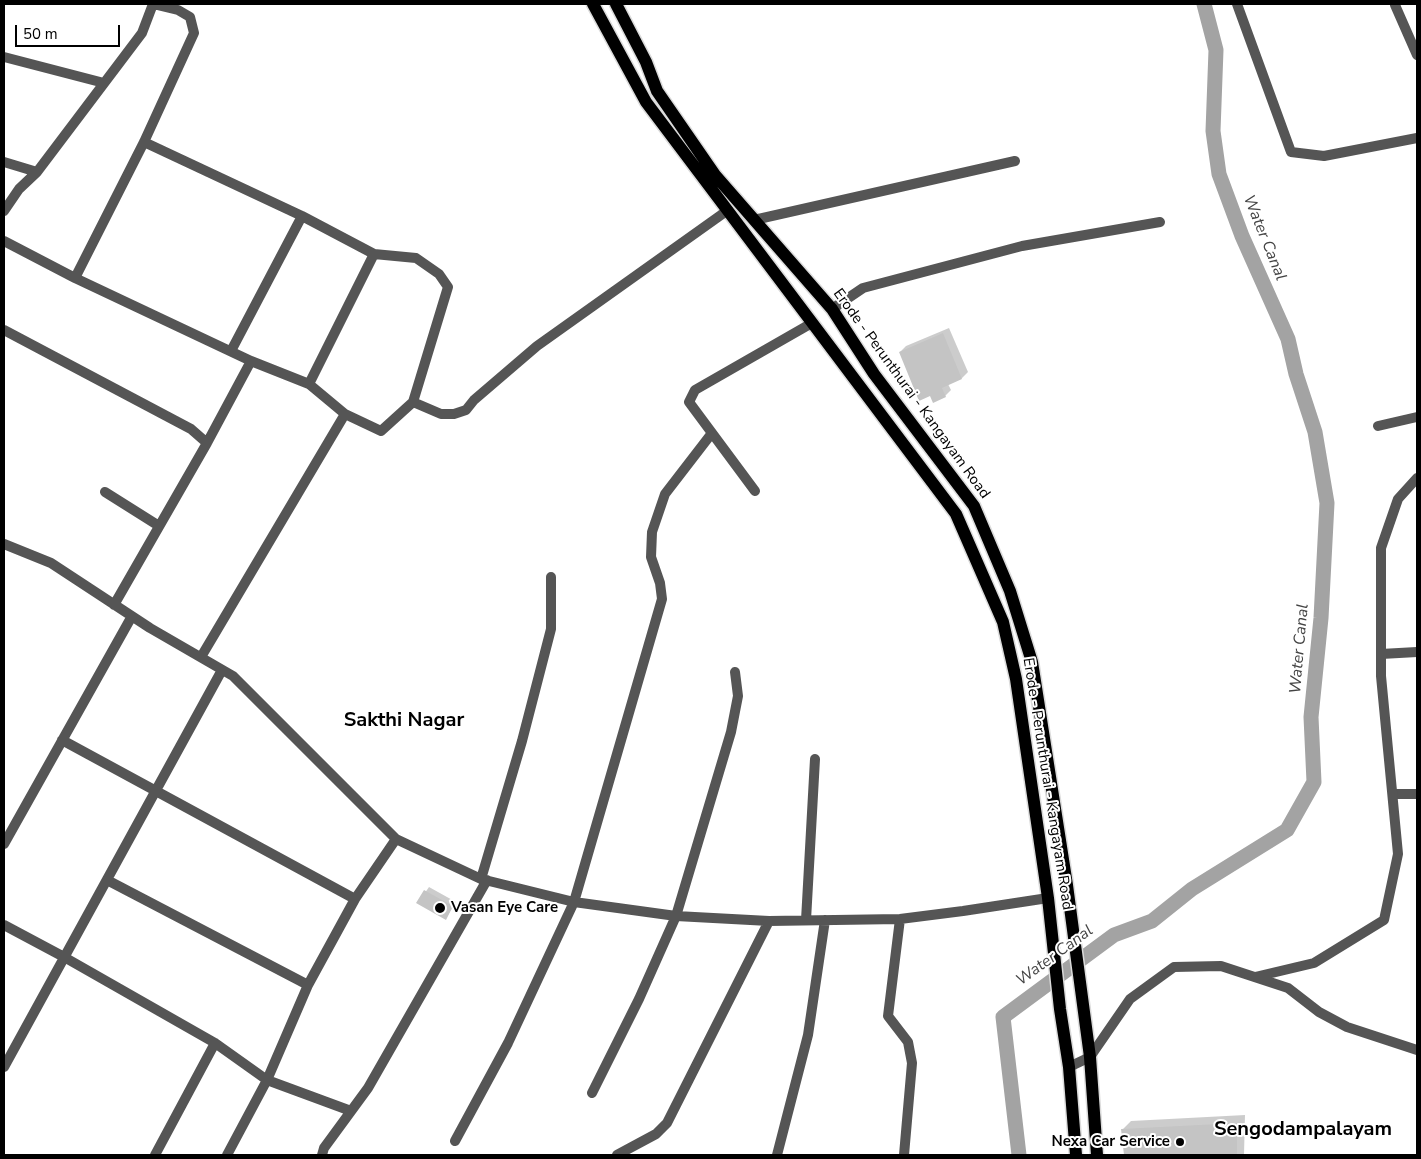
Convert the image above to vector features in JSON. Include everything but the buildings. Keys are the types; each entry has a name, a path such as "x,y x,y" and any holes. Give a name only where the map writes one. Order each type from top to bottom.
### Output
{"main road":[{"name":"Erode - Perunthurai - Kangayam Road","path":"593,4 646,102 956,514 1003,622 1016,679 1048,898 1060,1009 1069,1067 1076,1155"},
{"name":"Erode - Perunthurai - Kangayam Road","path":"616,4 646,62 657,90 716,174 832,309 874,374 974,506 1010,591 1032,662 1073,930 1090,1057 1097,1155"},
{"path":"965,535 983,527"}],"street":[{"path":"4,211 19,189 37,172 142,33 153,4 178,10 190,17 194,33 144,142 74,278"},
{"path":"1237,4 1291,152 1324,156 1417,138"},
{"path":"1396,4 1417,55"},
{"path":"4,57 104,83"},
{"path":"4,241 74,278 251,361 309,384 345,414 380,432 413,402 448,287 439,274 416,258 374,254 302,216 144,142"},
{"path":"754,220 1015,161"},
{"path":"4,162 37,172"},
{"path":"413,402 441,414 454,414 466,410 474,400 537,346 728,210"},
{"path":"231,351 302,216"},
{"path":"832,309 863,288 900,278 1022,246 1160,222"},
{"path":"309,384 374,254"},
{"path":"756,491 689,402 695,390 812,323"},
{"path":"4,330 191,430 207,443"},
{"path":"114,604 207,443 251,361"},
{"path":"201,657 345,414"},
{"path":"1378,426 1417,417"},
{"path":"455,1142 508,1043 574,902 662,599 660,583 651,558 652,532 665,494 712,433"},
{"path":"1255,977 1314,963 1384,920 1398,854 1381,676 1381,548 1398,499 1417,478"},
{"path":"105,492 159,526"},
{"path":"4,544 51,563 132,616 233,676 396,839 484,879 574,902 676,916 770,921 900,919 1048,898"},
{"path":"322,1155 324,1148 368,1088 484,879 551,629 551,577"},
{"path":"4,844 132,616"},
{"path":"1381,654 1417,652"},
{"path":"4,1067 222,670"},
{"path":"592,1093 639,999 676,916 731,732 738,696 735,672"},
{"path":"62,740 355,899"},
{"path":"806,920 815,759"},
{"path":"1392,794 1417,794"},
{"path":"227,1155 267,1080 308,985 355,899 396,839"},
{"path":"107,880 308,985"},
{"path":"900,919 888,1016 908,1042 912,1063 904,1155"},
{"path":"776,1155 808,1035 825,920"},
{"path":"617,1155 656,1134 667,1123 770,921"},
{"path":"4,925 216,1043 267,1080 351,1111"},
{"path":"1069,1067 1090,1057 1130,999 1174,967 1221,966 1288,988 1319,1012 1347,1027 1417,1050"},
{"path":"154,1155 216,1043"}],"waterway":[{"name":"Water Canal","path":"1019,1155 1003,1017 1114,935 1152,921 1192,889 1287,830 1314,782 1311,717 1321,618 1327,503 1315,432 1296,374 1288,339 1242,236 1219,174 1213,131 1216,50 1204,4"}],"place":[{"name":"Vasan Eye Care","path":"440,908"},
{"name":"Nexa Car Service","path":"1180,1142"}],"district":[{"name":"Sakthi Nagar","path":"404,721"},
{"name":"Sengodampalayam","path":"1303,1130"}]}
